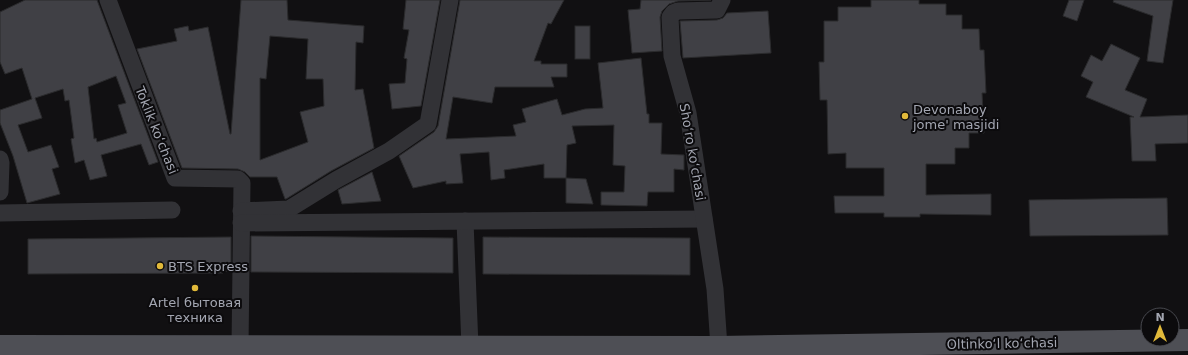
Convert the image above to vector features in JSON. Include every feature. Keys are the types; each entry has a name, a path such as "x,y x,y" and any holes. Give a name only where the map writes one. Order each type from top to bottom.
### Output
{"main road":[{"name":"Oltinkoʻl koʻchasi","path":"0,346 719,347 1140,345"}],"street":[{"name":"Toklik koʻchasi","path":"108,0 175,178 238,179 242,183 240,346"},
{"path":"241,217 290,209 336,180 389,151 428,124 450,0"},
{"name":"Shoʻro koʻchasi","path":"719,347 716,298 688,113 672,56 670,17 673,13 678,11 717,10 722,0"},
{"path":"0,159 0,192"},
{"path":"0,213 172,210"},
{"path":"241,217 465,221 704,219"},
{"path":"465,221 470,346"}],"building":[{"path":"25,0 97,0 158,162 149,165 141,144 101,155 107,176 90,180 84,160 75,163 71,139 74,138 69,100 65,101 63,89 35,98 42,118 18,125 28,152 51,145 59,167 52,169 60,194 27,203 13,156 0,123 0,110 32,99 22,68 5,74 0,62 0,12","holes":["116,76 126,103 118,105 127,133 97,142 96,138 94,139 88,87"]},
{"path":"241,0 287,0 288,20 364,26 363,43 356,42 355,90 363,89 374,148 331,171 286,199 277,177 250,177 245,172 238,169 182,168 137,49 177,41 174,29 188,26 189,31 208,27 231,134","holes":["270,36 308,39 306,79 323,79 324,106 300,112 308,142 260,160 260,78 266,79"]},
{"path":"406,0 440,0 421,106 392,109 389,84 405,83 407,59 404,58 409,30 403,29"},
{"path":"460,0 564,0 551,24 548,23 534,61 541,61 541,64 567,64 567,77 551,77 554,87 495,87 492,103 453,97 446,139 516,136 513,125 526,122 522,109 557,99 562,115 585,109 603,108 598,63 641,58 649,123 662,123 661,154 684,155 684,170 674,169 674,192 648,192 647,206 601,205 601,192 624,192 625,166 613,165 614,125 572,126 576,143 567,145 566,178 544,178 544,164 504,170 505,178 491,180 489,152 460,154 463,183 446,184 446,181 413,188 399,156 434,132 438,126"},
{"path":"641,0 711,0 678,1 669,4 662,11 660,17 662,51 632,53 628,10 640,9"},
{"name":"Devonaboy jome' masjidi","path":"871,0 919,0 919,4 946,4 946,15 962,15 962,29 979,29 980,50 984,50 986,93 982,93 984,133 969,133 969,148 955,148 955,164 926,164 926,195 991,194 991,215 920,214 920,217 884,217 884,213 835,213 834,196 884,196 884,168 846,168 846,153 828,154 827,100 820,100 819,62 824,62 824,21 838,21 838,7 871,7"},
{"path":"1069,0 1084,0 1077,21 1063,16"},
{"path":"1114,0 1173,0 1163,63 1147,61 1153,16 1113,2"},
{"path":"768,11 771,53 683,58 680,21 717,20 723,18 727,13"},
{"path":"575,26 590,26 590,59 575,59"},
{"path":"1111,44 1140,58 1125,90 1147,99 1140,117 1188,115 1188,143 1155,144 1156,161 1132,161 1130,117 1134,117 1086,97 1093,82 1081,76 1091,55 1102,61"},
{"path":"372,172 381,201 342,204 338,190"},
{"path":"566,178 586,179 593,204 566,203"},
{"path":"1167,198 1168,235 1030,236 1029,200"},
{"path":"251,236 453,238 453,273 251,272"},
{"path":"231,237 231,272 28,274 28,239"},
{"path":"483,237 690,238 690,275 483,274"}],"place":[{"name":"Devonaboy jome' masjidi","path":"905,116"},
{"name":"BTS Express","path":"160,266"},
{"name":"Artel бытовая техника","path":"195,288"}]}
